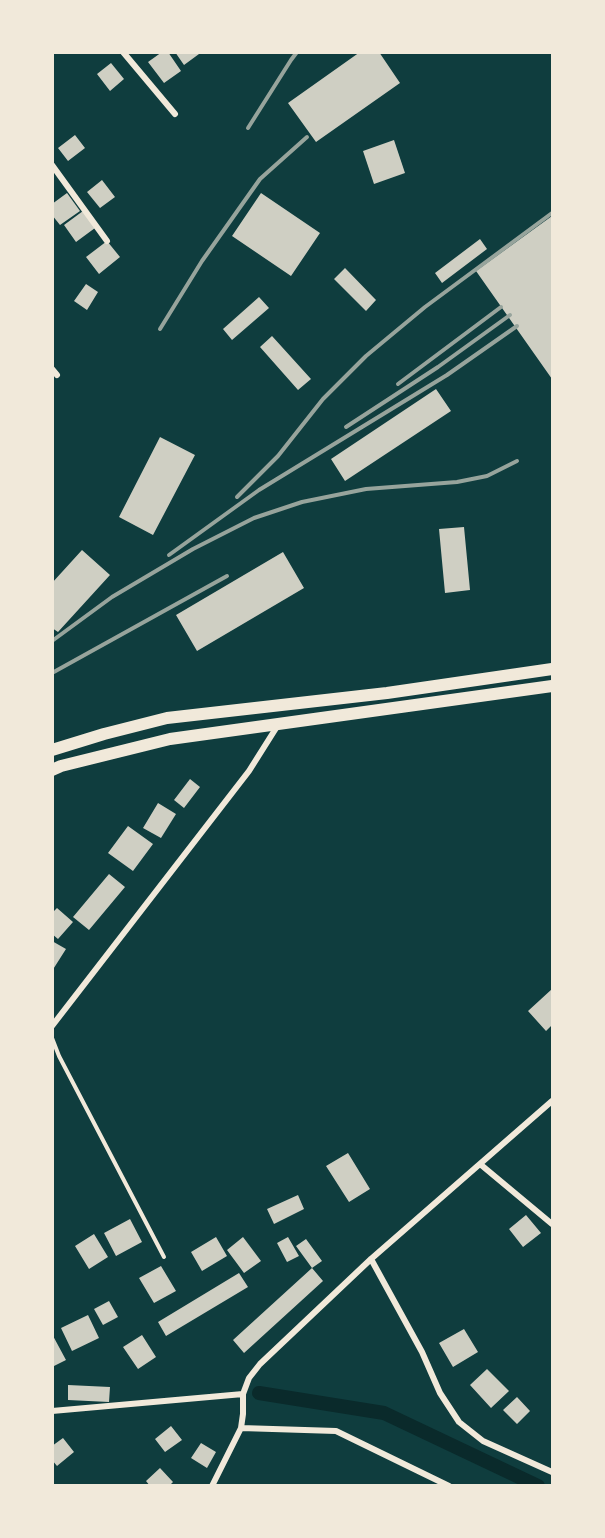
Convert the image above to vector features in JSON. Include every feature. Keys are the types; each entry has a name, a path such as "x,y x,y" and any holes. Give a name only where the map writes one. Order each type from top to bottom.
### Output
{"main road":[{"path":"52,750 166,718 387,693 552,669"},
{"path":"52,770 170,739 552,686"},
{"path":"387,693 389,709"},
{"path":"166,718 170,739"}],"street":[{"path":"123,52 175,114"},
{"path":"52,165 107,241"},
{"path":"52,1026 249,771 278,725"},
{"path":"212,1485 240,1428 243,1394 249,1378 260,1364 371,1259 552,1101"},
{"path":"480,1164 552,1224"},
{"path":"371,1259 422,1352 440,1393 459,1422 483,1441 552,1472"},
{"path":"52,1411 243,1394"},
{"path":"240,1428 336,1431 449,1485"}],"lane":[{"path":"52,1038 58,1056 164,1257"}],"building":[{"path":"162,52 168,52 181,71 164,83 148,62"},
{"path":"175,52 197,52 199,54 184,65"},
{"path":"360,52 379,52 400,83 316,142 288,103"},
{"path":"111,63 124,79 110,91 97,74"},
{"path":"75,135 85,148 68,161 58,148"},
{"path":"394,140 405,173 374,184 363,151"},
{"path":"102,180 115,197 100,208 87,192"},
{"path":"67,193 80,211 60,225 52,215 52,204"},
{"path":"261,193 320,233 291,276 232,236"},
{"path":"83,211 95,228 76,242 64,225"},
{"path":"552,216 552,379 476,271"},
{"path":"480,239 487,249 442,283 435,273"},
{"path":"107,241 120,257 99,274 86,257"},
{"path":"345,268 376,300 366,311 334,279"},
{"path":"86,284 98,292 87,310 74,301"},
{"path":"259,297 269,308 232,340 223,329"},
{"path":"272,336 311,379 298,390 260,347"},
{"path":"436,389 451,411 345,481 331,459"},
{"path":"160,437 195,455 153,535 119,517"},
{"path":"464,527 470,590 445,593 439,529"},
{"path":"82,550 110,575 58,632 52,628 52,583"},
{"path":"283,552 304,588 197,651 176,615"},
{"path":"190,779 200,787 184,808 174,800"},
{"path":"158,803 176,814 161,838 143,828"},
{"path":"128,826 153,844 133,871 108,853"},
{"path":"109,874 125,887 89,930 73,917"},
{"path":"57,908 73,922 58,939 52,934 52,913"},
{"path":"52,941 66,949 52,971"},
{"path":"552,989 552,1025 546,1031 528,1011"},
{"path":"348,1153 370,1189 349,1202 326,1166"},
{"path":"298,1195 304,1209 274,1224 267,1209"},
{"path":"526,1215 541,1233 523,1247 509,1229"},
{"path":"130,1219 142,1242 116,1256 104,1233"},
{"path":"94,1234 108,1257 89,1269 75,1246"},
{"path":"216,1237 227,1256 202,1271 191,1252"},
{"path":"243,1237 261,1261 244,1273 227,1250"},
{"path":"288,1237 299,1256 287,1262 277,1243"},
{"path":"306,1239 322,1261 312,1268 296,1246"},
{"path":"161,1266 176,1291 154,1303 139,1278"},
{"path":"312,1268 323,1281 244,1353 233,1340"},
{"path":"239,1273 248,1287 166,1336 158,1322"},
{"path":"109,1301 118,1317 103,1325 94,1309"},
{"path":"88,1315 99,1338 72,1351 61,1328"},
{"path":"464,1329 478,1352 453,1367 439,1343"},
{"path":"52,1334 66,1360 52,1367"},
{"path":"142,1335 156,1357 138,1369 123,1347"},
{"path":"487,1369 509,1391 491,1408 470,1385"},
{"path":"68,1385 110,1387 109,1402 68,1400"},
{"path":"517,1397 530,1411 517,1424 503,1410"},
{"path":"171,1426 182,1440 165,1452 155,1439"},
{"path":"63,1438 74,1452 57,1466 52,1460 52,1446"},
{"path":"201,1443 216,1452 207,1468 191,1458"},
{"path":"160,1468 173,1482 169,1486 150,1486 146,1481"}],"waterway":[{"path":"259,1393 384,1413 538,1486"}],"railway":[{"path":"248,128 297,52"},
{"path":"160,329 202,261 260,179 307,137"},
{"path":"237,497 278,456 323,399 366,356 425,307 552,213"},
{"path":"398,384 501,307"},
{"path":"346,427 438,367 510,315"},
{"path":"169,555 259,490 447,375 517,326"},
{"path":"52,641 112,597 193,549 254,518 302,502 366,489 457,482 487,476 517,461"},
{"path":"52,673 227,576"}]}
